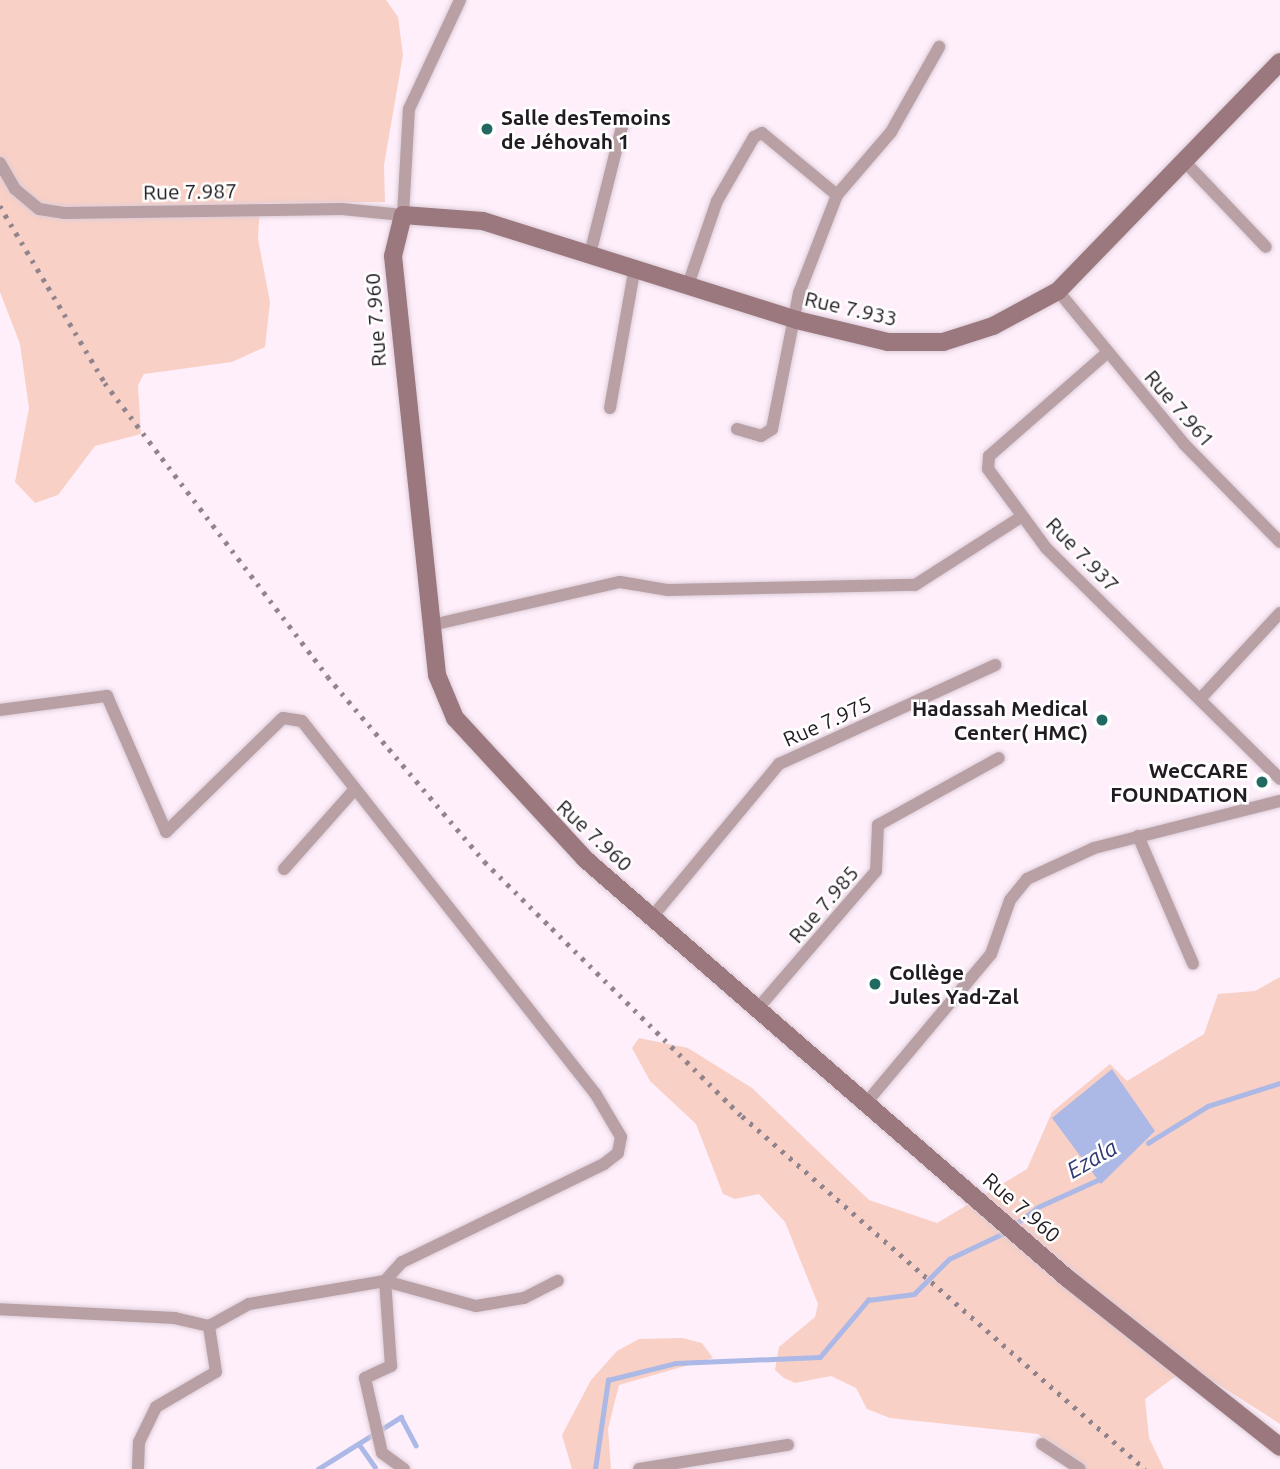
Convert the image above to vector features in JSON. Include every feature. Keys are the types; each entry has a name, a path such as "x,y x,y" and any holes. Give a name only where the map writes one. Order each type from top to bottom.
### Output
{"street":[{"name":"Rue 7.960","path":"460,0 409,109 403,215 394,273 438,675 455,718 546,822 652,917 1012,1227 1280,1447"},
{"path":"737,429 761,436 772,429 797,320 802,284 825,241 837,195 891,132 939,47"},
{"name":"Rue 7.933","path":"403,215 483,221 592,250 688,285 797,320 888,342 943,342 993,326 1058,292 1280,62"},
{"path":"592,250 624,119"},
{"path":"688,285 717,201 754,137 762,133 837,195"},
{"path":"1185,162 1266,247"},
{"name":"Rue 7.987","path":"0,163 15,190 39,209 64,213 342,209 403,215"},
{"path":"610,408 635,266"},
{"name":"Rue 7.961","path":"1058,292 1184,444 1280,542"},
{"name":"Rue 7.937","path":"1108,352 989,456 995,484 1021,517 1280,779"},
{"path":"432,625 620,582 668,590 915,585 1021,517"},
{"path":"1202,698 1280,613"},
{"name":"Rue 7.975","path":"652,917 779,764 995,665"},
{"path":"0,710 107,696 166,832 283,718 302,721 595,1093 621,1137 618,1153 604,1164 402,1262 385,1281 391,1366 365,1378 382,1452 404,1469"},
{"name":"Rue 7.985","path":"759,1007 876,871 878,825 999,758"},
{"path":"284,869 355,789"},
{"path":"866,1103 991,954 1010,900 1027,879 1094,848 1280,801"},
{"path":"1138,836 1193,964"},
{"path":"0,1309 175,1318 209,1326 248,1304 385,1281 476,1306 524,1298 558,1281"},
{"path":"138,1469 139,1442 156,1407 216,1372 209,1326"},
{"path":"1042,1444 1080,1469"},
{"path":"639,1469 788,1445"}],"shaded area":[{"path":"0,0 386,0 398,17 403,55 384,165 385,202 260,203 258,239 270,302 265,347 232,362 144,374 138,385 141,434 95,446 58,495 35,503 15,482 29,408 20,344 0,292"},
{"path":"1280,977 1280,1424 1213,1381 1176,1376 1145,1399 1149,1438 1164,1469 1082,1469 1038,1434 890,1418 867,1409 856,1388 831,1376 795,1383 784,1378 775,1370 779,1347 815,1317 818,1304 785,1222 759,1194 735,1199 723,1194 696,1124 650,1081 632,1048 639,1038 688,1048 752,1088 869,1200 937,1223 1027,1169 1052,1112 1110,1064 1127,1081 1204,1034 1218,994 1255,991"},
{"path":"682,1338 702,1343 713,1358 619,1385 608,1429 611,1469 572,1469 562,1435 591,1380 617,1351 639,1339"}],"water":[{"path":"1112,1069 1155,1131 1101,1184 1052,1118"}],"waterway":[{"name":"Ezala","path":"1148,1143 1208,1106 1280,1083"},
{"name":"Ezala","path":"1013,1226 1038,1207 1100,1179"},
{"path":"595,1469 608,1380 676,1363 820,1357 868,1300 914,1294 949,1259 1006,1232"},
{"path":"318,1469 401,1417 416,1445"},
{"path":"359,1444 375,1467"}],"railway":[{"path":"0,206 105,383 328,677 485,862 742,1116 1145,1469"}],"place":[{"name":"Salle desTemoins de Jéhovah 1","path":"487,129"},
{"name":"Hadassah Medical Center( HMC)","path":"1102,720"},
{"name":"WeCCARE FOUNDATION","path":"1262,782"},
{"name":"Collège Jules Yad-Zal","path":"875,984"}]}
